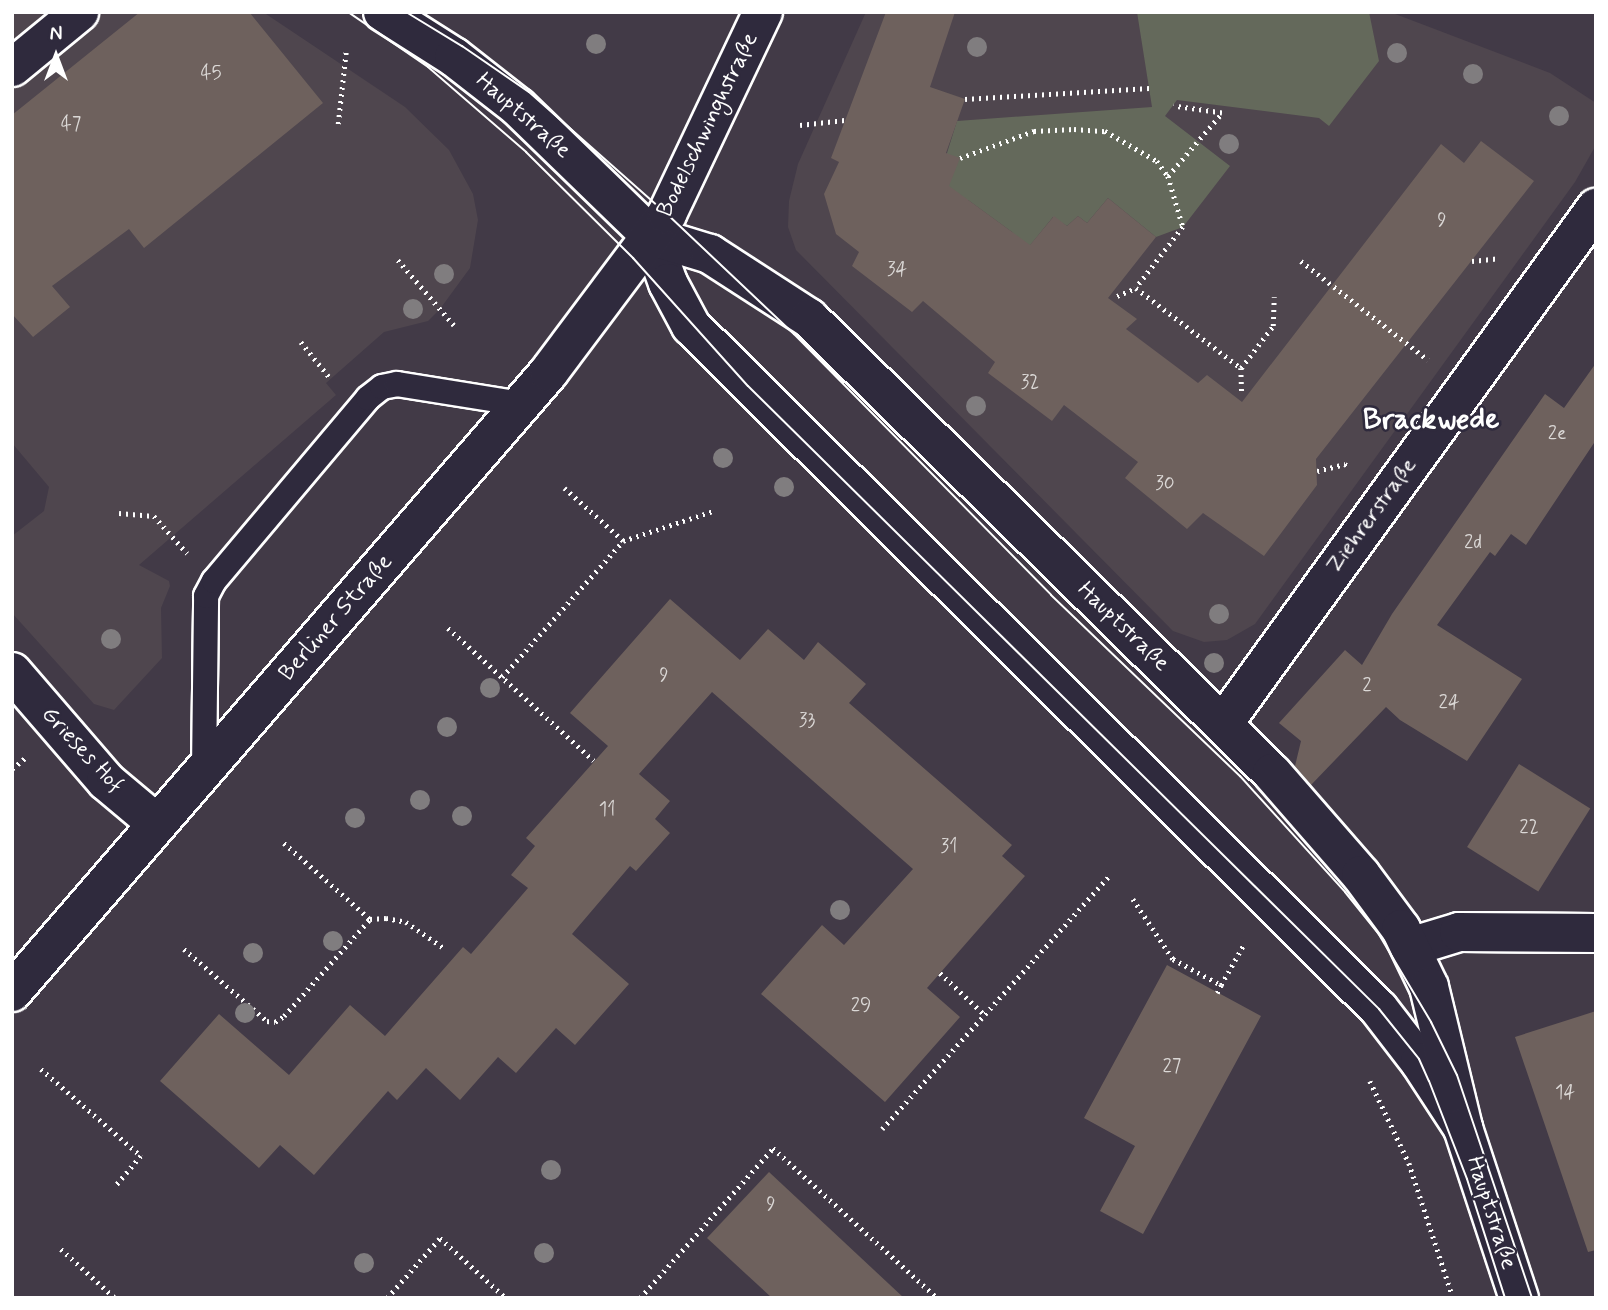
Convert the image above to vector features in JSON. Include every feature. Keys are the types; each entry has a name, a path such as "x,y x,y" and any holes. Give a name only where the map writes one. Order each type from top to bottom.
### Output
{"street":[{"path":"12,67 79,12"},
{"name":"Hauptstraße","path":"383,12 454,57 518,107 651,236 667,283 691,326 1371,1000 1420,1062 1463,1128"},
{"name":"Bodelschwinghstraße","path":"651,236 667,214 763,12"},
{"name":"Ziehrerstraße","path":"1223,724 1596,208"},
{"name":"Hauptstraße","path":"651,236 710,254 809,318 1272,773 1361,875 1386,906 1429,987 1463,1128 1519,1298"},
{"name":"Berliner Straße","path":"12,992 156,822 204,771 522,404 651,236"},
{"name":"Grieses Hof","path":"12,672 106,781 156,822"},
{"path":"1410,947 1459,932 1596,933"}],"lane":[{"path":"204,771 206,596 214,581 368,398 383,387 397,384 522,404"}],"path":[{"path":"338,124 346,51"},
{"path":"965,99 1150,88"},
{"path":"1168,176 1222,113 1173,106"},
{"path":"800,125 845,120"},
{"path":"960,158 1034,131 1074,129 1105,131 1157,161 1168,176 1183,226 1136,288 1117,296"},
{"path":"398,260 454,325"},
{"path":"1301,261 1436,365"},
{"path":"1136,288 1241,368"},
{"path":"1242,391 1241,368 1273,326 1274,297"},
{"path":"301,342 331,379"},
{"path":"564,488 624,541"},
{"path":"502,677 624,541 713,511"},
{"path":"120,513 154,516 214,581"},
{"path":"448,628 594,761"},
{"path":"284,843 370,919"},
{"path":"882,1129 1109,876"},
{"path":"1133,899 1173,959 1221,985"},
{"path":"184,949 267,1021 275,1022 284,1016 370,919 386,918 406,922 444,948"},
{"path":"1217,993 1246,939"},
{"path":"940,973 985,1014"},
{"path":"41,1069 142,1156 117,1185"},
{"path":"640,1298 773,1148 937,1298"},
{"path":"387,1298 440,1238 506,1298"},
{"path":"61,1250 115,1298"}],"shaded area":[{"path":"12,12 263,12 405,107 449,150 473,194 478,220 470,268 440,309 428,321 384,332 326,383 336,395 139,565 169,581 170,586 161,608 162,658 114,710 94,704 12,613 12,536 44,511 49,487 12,443"},
{"path":"866,12 1390,12 1550,73 1596,103 1596,145 1575,182 1255,624 1227,640 1204,642 1173,631 796,250 788,227 789,201 798,164"}],"green space":[{"path":"1137,12 1369,12 1379,61 1329,126 1319,118 1177,100 1165,116 1230,166 1183,227 1156,237 1108,198 1087,223 1078,216 1067,226 1053,217 1023,254 1012,232 968,200 958,202 946,192 947,153 957,121 1152,107"}],"building":[{"path":"140,12 250,13 323,103 144,248 129,229 52,286 70,307 33,337 12,314 12,115"},
{"path":"886,12 955,12 930,87 965,99 946,153 960,158 949,186 1030,245 1054,216 1067,226 1078,216 1087,223 1108,198 1156,237 1108,298 1137,319 1126,329 1198,383 1207,375 1242,402 1441,144 1464,163 1481,141 1534,181 1316,459 1317,485 1264,556 1203,513 1187,529 1125,478 1138,462 1064,405 1052,421 988,373 995,362 923,301 912,312 852,266 859,252 836,234 824,194 839,162 831,158"},
{"path":"1596,363 1596,440 1526,545 1511,534 1495,556 1490,552 1437,625 1522,679 1467,761 1400,720 1386,707 1311,785 1295,766 1301,741 1279,723 1345,650 1362,665 1392,614 1545,394 1564,408"},
{"path":"670,599 740,660 768,629 804,660 818,642 866,684 849,703 1012,845 1002,856 1025,876 927,988 960,1017 885,1102 761,994 822,925 844,945 913,869 712,692 639,774 670,801 655,819 670,833 636,871 630,866 572,934 629,984 575,1045 556,1028 516,1073 498,1057 460,1100 426,1068 397,1100 388,1091 314,1175 280,1145 259,1168 160,1081 219,1014 289,1075 350,1005 385,1036 463,947 471,954 528,888 511,875 535,846 526,838 608,746 570,713"},
{"path":"1519,764 1590,809 1538,892 1467,847"},
{"path":"1167,965 1261,1016 1143,1234 1100,1211 1135,1146 1084,1118"},
{"path":"1596,1011 1596,1250 1588,1252 1515,1037"},
{"path":"769,1172 904,1298 772,1298 707,1238"}],"tram line":[{"path":"348,12 428,67 526,152 633,258 748,386 1379,1009 1419,1059 1429,1081 1467,1179 1505,1298"},
{"path":"406,12 529,92 667,214 794,334 1051,595 1240,776 1345,892 1378,933 1431,1022 1457,1075 1532,1298"}],"district":[{"name":"Brackwede","path":"1431,420"}]}
